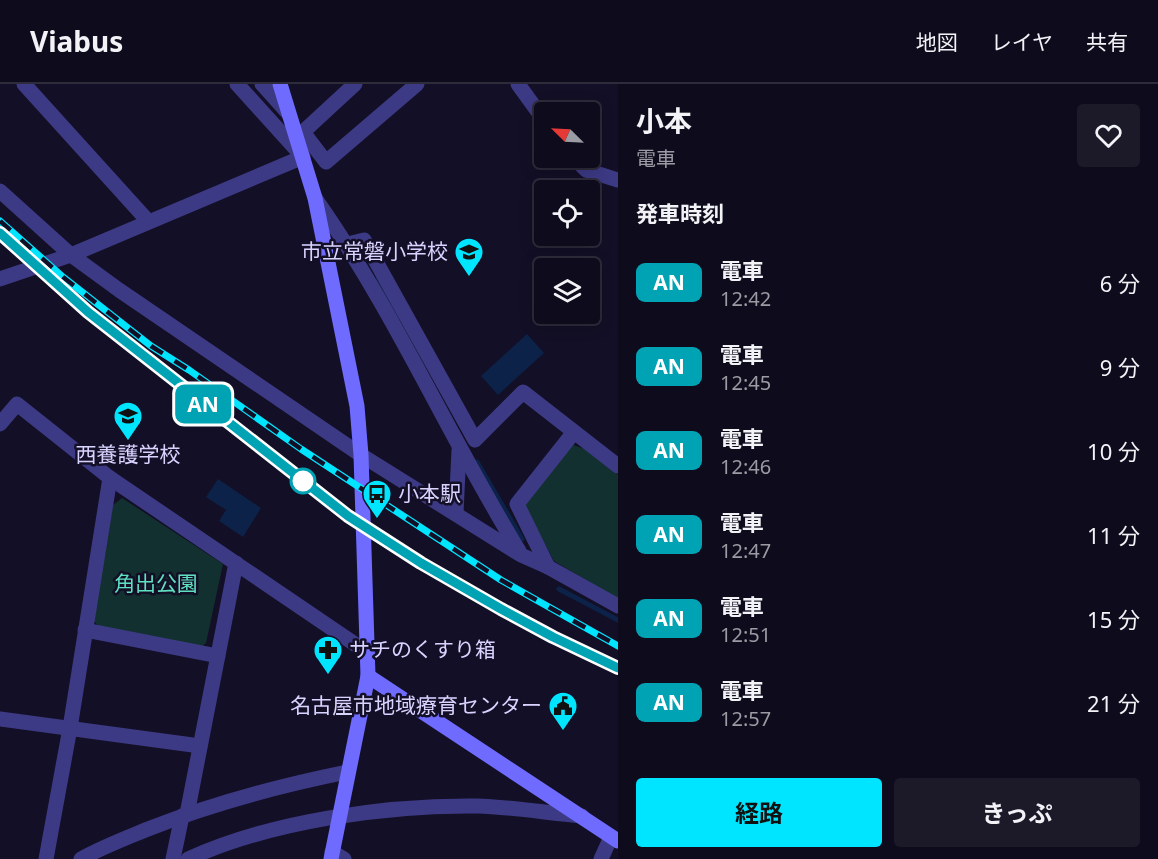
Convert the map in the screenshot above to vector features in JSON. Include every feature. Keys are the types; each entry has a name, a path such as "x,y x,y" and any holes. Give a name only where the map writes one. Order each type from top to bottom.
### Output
{"main road":[{"path":"280,84 288,113 299,134 315,198 357,406 361,455 368,676 339,816 336,857"},
{"path":"368,676 615,839"}],"street":[{"path":"24,84 148,221"},
{"path":"0,279 71,255 303,157 237,84"},
{"path":"262,84 288,113"},
{"path":"355,84 299,134 326,162 417,84"},
{"path":"518,84 534,106"},
{"path":"584,168 618,180"},
{"path":"0,191 71,255 361,455 521,555 548,567 618,606"},
{"path":"315,198 348,244 442,412 459,449 521,555"},
{"path":"348,244 364,240 475,440 523,392 618,466"},
{"path":"0,424 17,404 110,478 368,653"},
{"path":"548,567 517,504 574,432"},
{"path":"456,513 459,449"},
{"path":"46,859 70,728 110,478"},
{"path":"173,859 200,746 236,563"},
{"path":"85,630 218,656"},
{"path":"0,719 200,746"},
{"path":"81,859 184,815 278,786 347,772"},
{"path":"188,859 261,833 339,816 386,810 478,806 582,816"},
{"path":"601,859 615,839"}],"green space":[{"path":"573,445 585,449 618,475 618,599 554,561 523,503"},
{"name":"角出公園","path":"122,498 223,564 206,643 201,647 100,628 94,621 113,505"}],"water":[{"path":"527,334 544,353 498,395 481,376"},
{"path":"218,479 261,508 243,537 219,521 226,510 206,497"}],"waterway":[{"path":"378,280 398,317"},
{"path":"477,462 522,539"},
{"path":"559,589 618,620"}],"railway":[{"path":"0,221 63,277 151,346 301,449 501,580 618,646"},
{"path":"0,233 88,312 348,516 421,563 501,609 618,668"}],"train":[{"name":"AN","path":"0,233 88,312 348,516 421,563 501,609 618,668"}],"place":[{"name":"市立常磐小学校","path":"469,278"},
{"name":"西養護学校","path":"128,442"},
{"name":"小本駅","path":"377,520"},
{"name":"サチのくすり箱","path":"328,676"},
{"name":"名古屋市地域療育センター","path":"563,732"}]}
